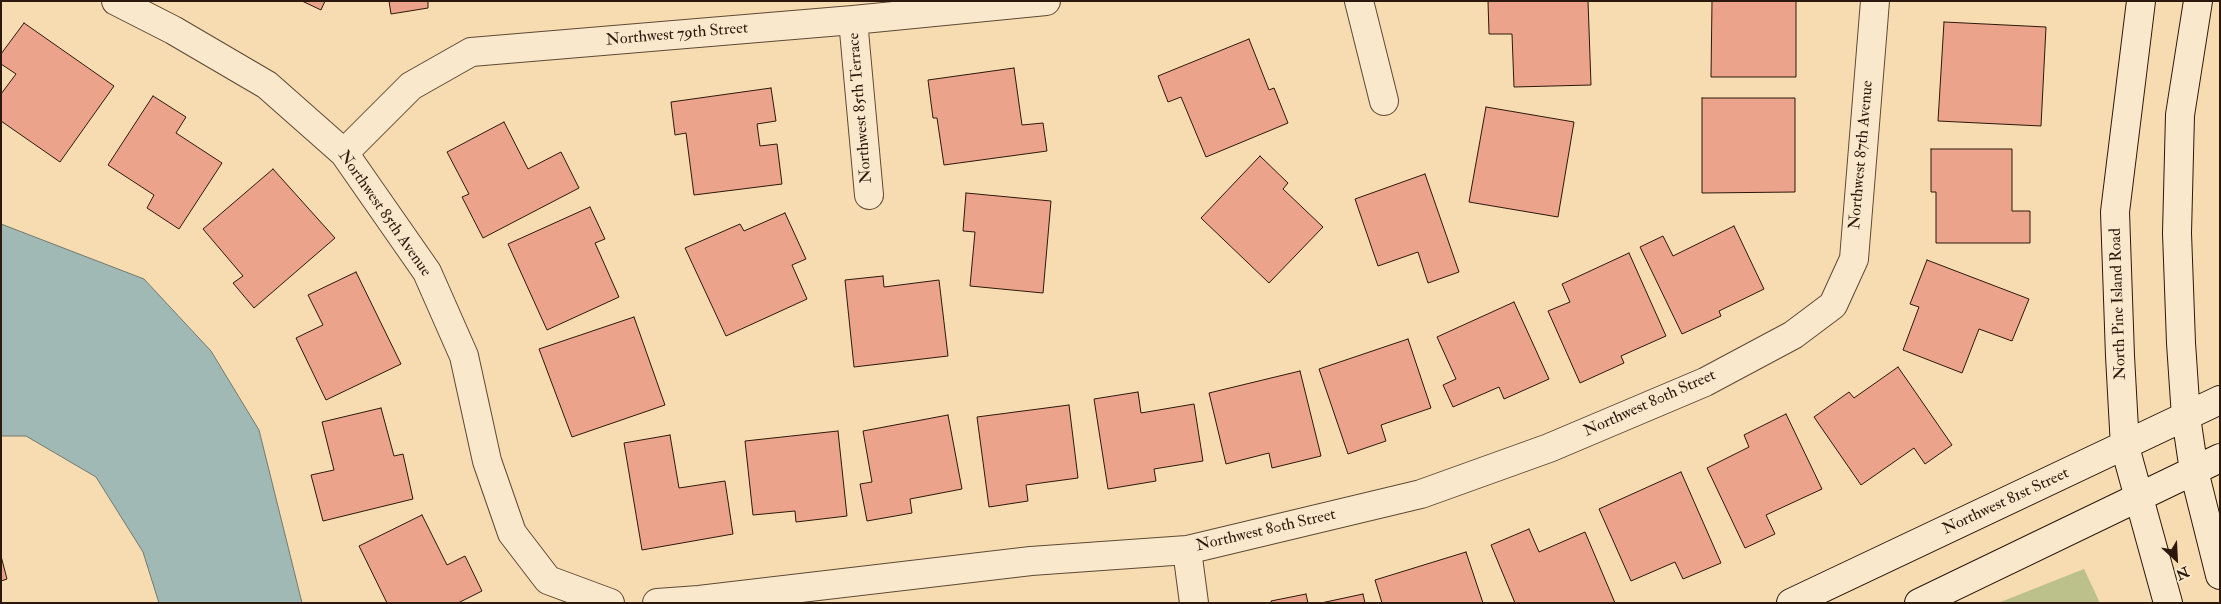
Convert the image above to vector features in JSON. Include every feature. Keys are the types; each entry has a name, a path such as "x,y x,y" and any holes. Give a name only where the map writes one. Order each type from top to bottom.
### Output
{"street":[{"name":"Northwest 85th Avenue","path":"116,1 174,30 267,85 344,153 427,272 464,356 487,461 512,533 548,580 610,603"},
{"name":"Northwest 79th Street","path":"344,153 411,86 471,52 852,20 1046,1"},
{"path":"1359,1 1384,101"},
{"name":"Northwest 87th Avenue","path":"1833,305 1854,258 1875,1"},
{"name":"North Pine Island Road","path":"2141,1 2115,212 2125,447 2168,603"},
{"path":"2198,1 2180,115 2177,233 2186,417 2194,470 2220,575"},
{"name":"Northwest 85th Terrace","path":"852,20 869,195"},
{"name":"Northwest 80th Street","path":"657,603 699,600 1031,561 1187,550 1421,494 1549,448 1705,382 1793,335 1833,305"},
{"name":"Northwest 81st Street","path":"1790,603 2125,447 2220,400"},
{"path":"1919,603 2220,458"},
{"path":"1187,550 1194,603"}],"green space":[{"path":"2084,569 2100,603 1998,603"}],"water":[{"path":"1,224 144,279 211,351 259,430 302,603 159,603 143,552 96,477 26,436 1,436"}],"building":[{"path":"302,1 325,1 321,10"},
{"path":"389,1 428,1 428,8 391,14"},
{"path":"1488,1 1588,1 1591,85 1514,87 1512,34 1489,34"},
{"path":"1712,1 1796,1 1796,77 1711,77"},
{"path":"1944,22 2046,27 2041,126 1938,121"},
{"path":"24,23 114,86 60,162 1,121 1,94 16,74 1,64 1,54"},
{"path":"1249,39 1269,90 1274,88 1288,123 1206,157 1181,97 1168,102 1158,76"},
{"path":"1014,68 1022,125 1043,123 1047,151 944,165 937,118 933,118 928,80"},
{"path":"771,88 776,121 757,124 760,146 777,144 782,184 694,195 686,133 675,135 671,102"},
{"path":"153,96 186,117 176,133 222,163 179,229 147,208 154,195 108,165"},
{"path":"1702,98 1795,98 1795,192 1702,193"},
{"path":"1486,107 1574,122 1558,217 1469,202"},
{"path":"504,122 528,169 561,152 579,188 483,238 462,197 469,194 447,152"},
{"path":"1931,149 2012,149 2012,211 2030,211 2030,243 1936,243 1936,192 1931,192"},
{"path":"1260,156 1288,183 1283,189 1323,227 1269,283 1201,218"},
{"path":"273,169 335,238 254,308 233,283 243,276 203,229"},
{"path":"1425,174 1459,272 1428,283 1418,252 1378,266 1355,199"},
{"path":"966,193 1051,201 1043,293 970,286 975,232 963,231"},
{"path":"590,207 605,239 595,243 619,297 547,330 508,244"},
{"path":"785,213 806,259 792,265 807,299 726,336 685,248 740,224 744,231"},
{"path":"1734,226 1764,289 1719,311 1721,316 1682,334 1640,247 1663,236 1673,256"},
{"path":"1629,253 1666,336 1621,356 1624,363 1580,383 1548,311 1570,302 1562,284"},
{"path":"1927,260 2029,299 2012,341 1979,329 1962,373 1903,350 1919,307 1910,304"},
{"path":"356,272 401,364 326,400 296,338 323,325 308,295"},
{"path":"883,276 884,287 939,280 948,356 854,367 845,280"},
{"path":"1514,302 1549,379 1504,399 1499,387 1453,407 1443,385 1456,379 1437,337"},
{"path":"634,317 665,405 572,437 539,349"},
{"path":"1408,339 1431,408 1381,425 1386,441 1348,454 1319,369"},
{"path":"1898,367 1952,445 1925,464 1914,448 1861,485 1814,417 1849,392 1854,398"},
{"path":"1300,371 1321,456 1272,468 1269,453 1226,464 1209,393"},
{"path":"1138,392 1141,413 1194,404 1203,461 1154,469 1156,481 1108,489 1094,399"},
{"path":"1069,405 1078,478 1026,485 1028,501 989,507 977,417"},
{"path":"381,408 394,456 403,454 413,499 323,521 311,475 334,470 322,422"},
{"path":"1786,414 1822,489 1766,515 1775,534 1745,548 1707,468 1749,447 1744,435"},
{"path":"948,415 962,489 910,499 912,513 867,521 860,484 872,482 863,431"},
{"path":"838,431 847,516 796,522 795,511 753,515 745,441"},
{"path":"670,435 679,488 725,481 733,534 642,550 624,443"},
{"path":"1681,472 1721,563 1683,579 1675,562 1631,581 1599,509"},
{"path":"422,515 447,565 465,556 482,591 458,603 387,603 359,546"},
{"path":"1529,529 1539,552 1585,532 1615,603 1515,603 1491,545"},
{"path":"1466,552 1483,603 1382,603 1375,580"},
{"path":"1,556 7,579 1,581"},
{"path":"1306,594 1308,603 1271,603 1271,601"},
{"path":"1363,594 1365,603 1321,603"}]}
